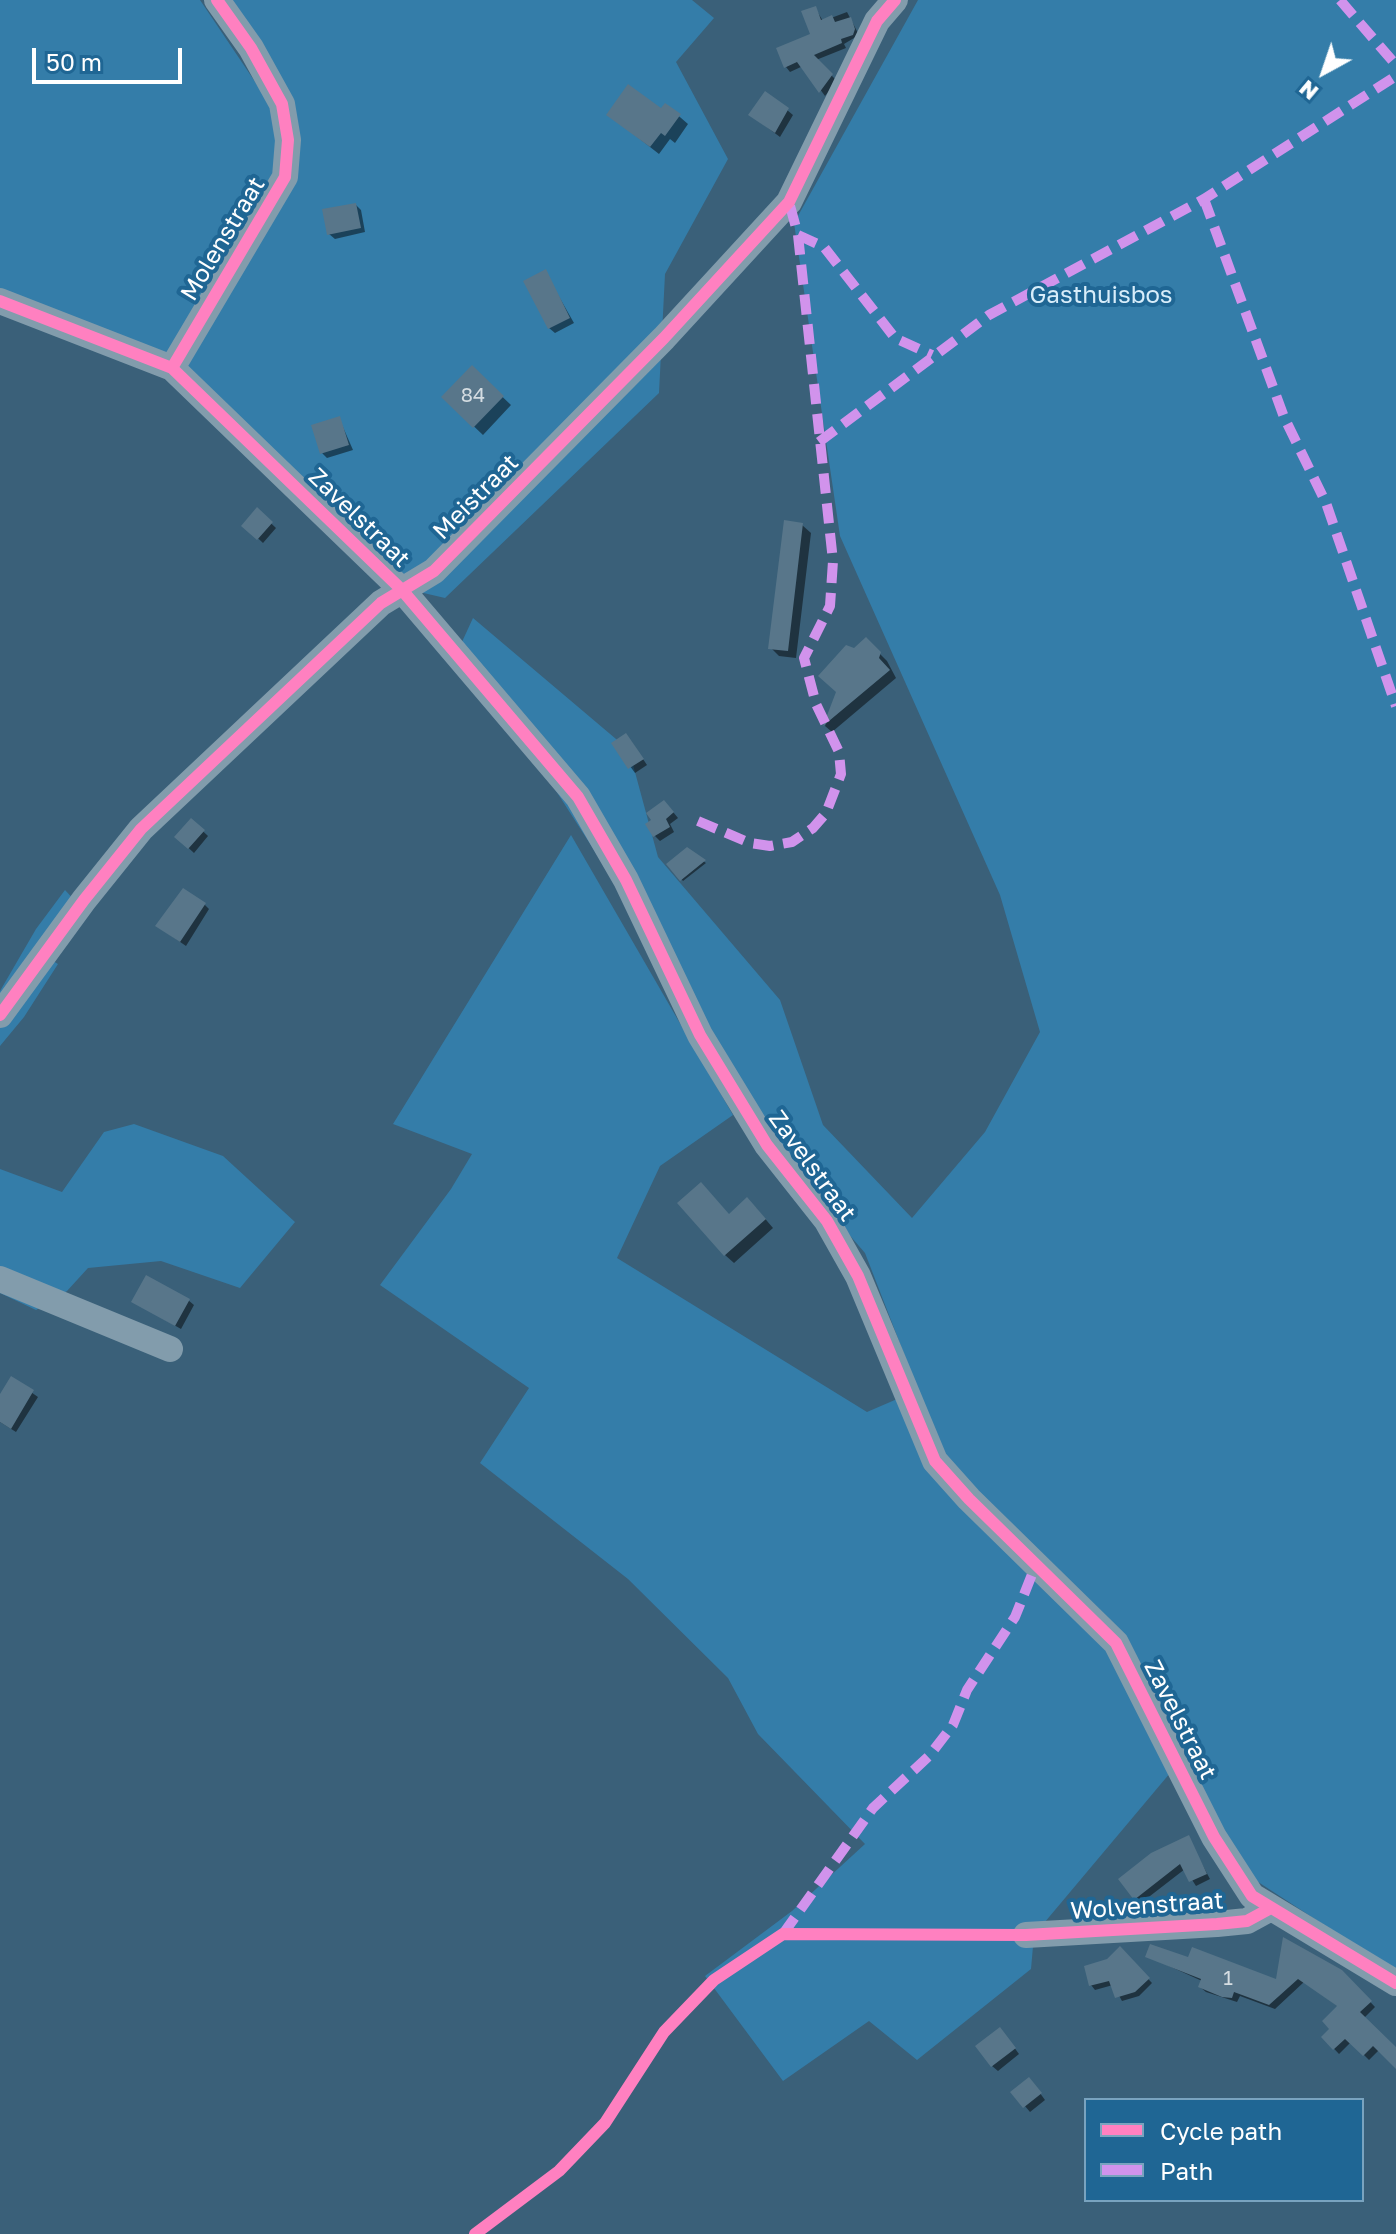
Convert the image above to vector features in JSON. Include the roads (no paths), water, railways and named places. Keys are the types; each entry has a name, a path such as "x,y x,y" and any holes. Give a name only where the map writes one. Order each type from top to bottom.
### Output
{"street":[{"name":"Molenstraat","path":"172,368 285,177 288,140 282,104 251,48 217,0"},
{"name":"Meistraat","path":"0,1015 84,900 141,829 381,603 434,571 664,338 789,202 877,21 895,0"},
{"path":"0,301 172,368"},
{"name":"Zavelstraat","path":"172,368 402,590 578,797 626,880 700,1035 767,1145 827,1221 858,1276 935,1461 969,1499 1116,1643 1232,1870 1252,1896 1396,1983"},
{"path":"0,1279 170,1349"},
{"name":"Wolvenstraat","path":"1026,1935 1247,1921 1269,1909"}],"park label":[{"name":"Gasthuisbos","path":"1101,295"}]}
